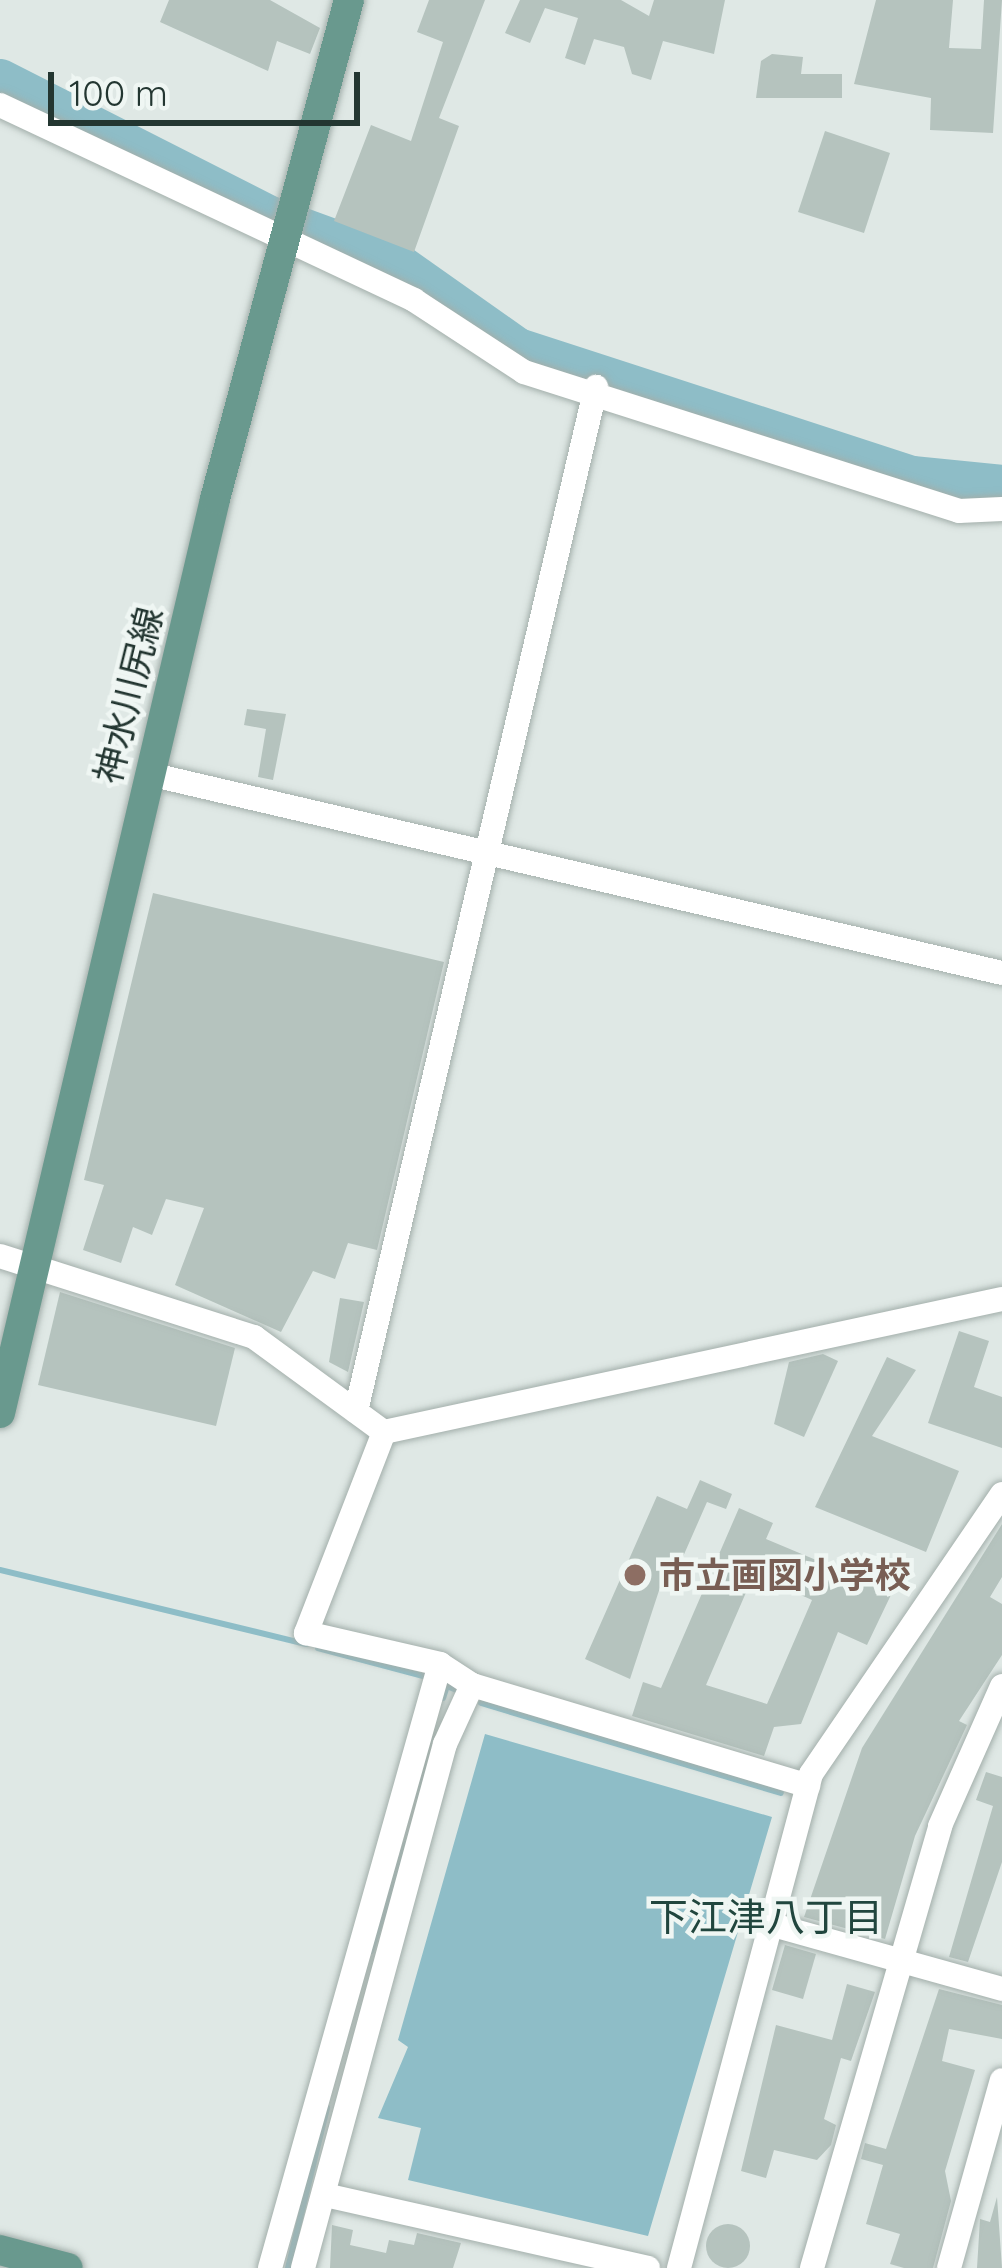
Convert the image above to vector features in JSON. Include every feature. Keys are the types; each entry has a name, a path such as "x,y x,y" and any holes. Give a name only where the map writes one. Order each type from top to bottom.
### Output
{"main road":[{"name":"神水川尻線","path":"0,1413 149,774 284,228 350,0"},
{"path":"0,2250 68,2268"}],"street":[{"path":"0,106 284,228 414,300 524,371 596,387 959,511 1002,509"},
{"path":"356,1411 596,387"},
{"path":"149,774 489,847 1002,973"},
{"path":"0,1256 254,1337 384,1432 1002,1299"},
{"path":"384,1432 303,1628 440,1664 472,1685 808,1786"},
{"path":"679,2268 808,1786 1002,1494"},
{"path":"270,2268 440,1664"},
{"path":"303,2268 445,1744 472,1685"},
{"path":"812,2268 897,1961 1002,1686"},
{"path":"773,1925 1002,1989"},
{"path":"949,2268 1002,2080"},
{"path":"325,2195 649,2268"}],"water":[{"path":"485,1734 772,1817 648,2236 408,2180 421,2128 378,2118 408,2047 398,2040"}],"building":[{"path":"169,0 270,0 320,28 310,54 277,41 268,71 160,22"},
{"path":"429,0 485,0 439,118 459,126 414,252 334,221 371,125 411,141 443,42 417,32"},
{"path":"520,0 621,0 649,16 654,0 725,0 714,54 663,41 651,80 632,74 624,47 594,39 585,65 565,58 578,18 545,8 530,43 505,33"},
{"path":"876,0 953,0 949,48 981,49 984,0 1002,0 993,133 930,130 931,98 854,84"},
{"path":"772,54 803,57 801,74 842,74 842,98 756,98 761,61"},
{"path":"825,131 890,153 864,233 798,212"},
{"path":"247,709 286,714 273,780 258,777 266,729 244,725"},
{"path":"153,893 444,962 377,1250 348,1243 335,1279 313,1271 281,1332 175,1285 204,1208 166,1199 152,1235 133,1227 121,1263 83,1250 104,1185 84,1180"},
{"path":"60,1292 235,1348 216,1426 38,1385"},
{"path":"340,1298 364,1302 348,1372 329,1362"},
{"path":"959,1331 989,1341 974,1387 1002,1397 1002,1448 928,1423"},
{"path":"823,1354 838,1361 804,1437 774,1424 789,1362"},
{"path":"887,1357 916,1370 872,1436 959,1471 926,1552 815,1507"},
{"path":"700,1480 732,1494 726,1509 707,1502 682,1559 671,1554 630,1679 585,1659 657,1496 687,1509"},
{"path":"739,1508 773,1523 766,1539 859,1578 867,1562 900,1576 867,1645 838,1632 801,1724 774,1727 764,1756 632,1716 643,1682 661,1688","holes":["754,1574 812,1600 767,1704 706,1685"]},
{"path":"1002,1524 1002,1577 990,1597 1002,1604 1002,1655 959,1721 967,1725 915,1836 885,1939 804,1917 862,1748"},
{"path":"986,1772 1002,1777 1002,1862 968,1962 949,1957 993,1806 976,1800"},
{"path":"785,1945 816,1954 803,1999 772,1990"},
{"path":"847,1984 875,1992 851,2061 841,2058 824,2119 836,2125 831,2145 817,2160 774,2150 766,2178 741,2171 776,2025 832,2040"},
{"path":"939,1989 1002,2005 1002,2039 949,2029 942,2061 975,2070 945,2171 951,2201 933,2268 904,2268 890,2264 900,2234 866,2224 883,2165 861,2159 865,2143 886,2149"},
{"path":"997,2197 1002,2268 977,2268 980,2219 990,2222"},
{"path":"728,2224 744,2230 750,2246 744,2262 728,2268 712,2262 706,2246 712,2230"},
{"path":"332,2225 353,2230 350,2245 386,2253 389,2240 414,2245 417,2233 461,2243 453,2268 330,2268"}],"waterway":[{"path":"0,78 270,215 396,261 518,347 912,475 1002,484"},
{"path":"0,1570 306,1644"},
{"path":"318,1648 423,1676"},
{"path":"443,1698 447,1686 457,1690"},
{"path":"481,1703 781,1793"},
{"path":"419,1797 424,1762"},
{"path":"371,1951 406,1844"},
{"path":"288,2268 327,2108"}],"place":[{"name":"市立画図小学校","path":"635,1575"}],"district":[{"name":"下江津八丁目","path":"766,1917"}]}
